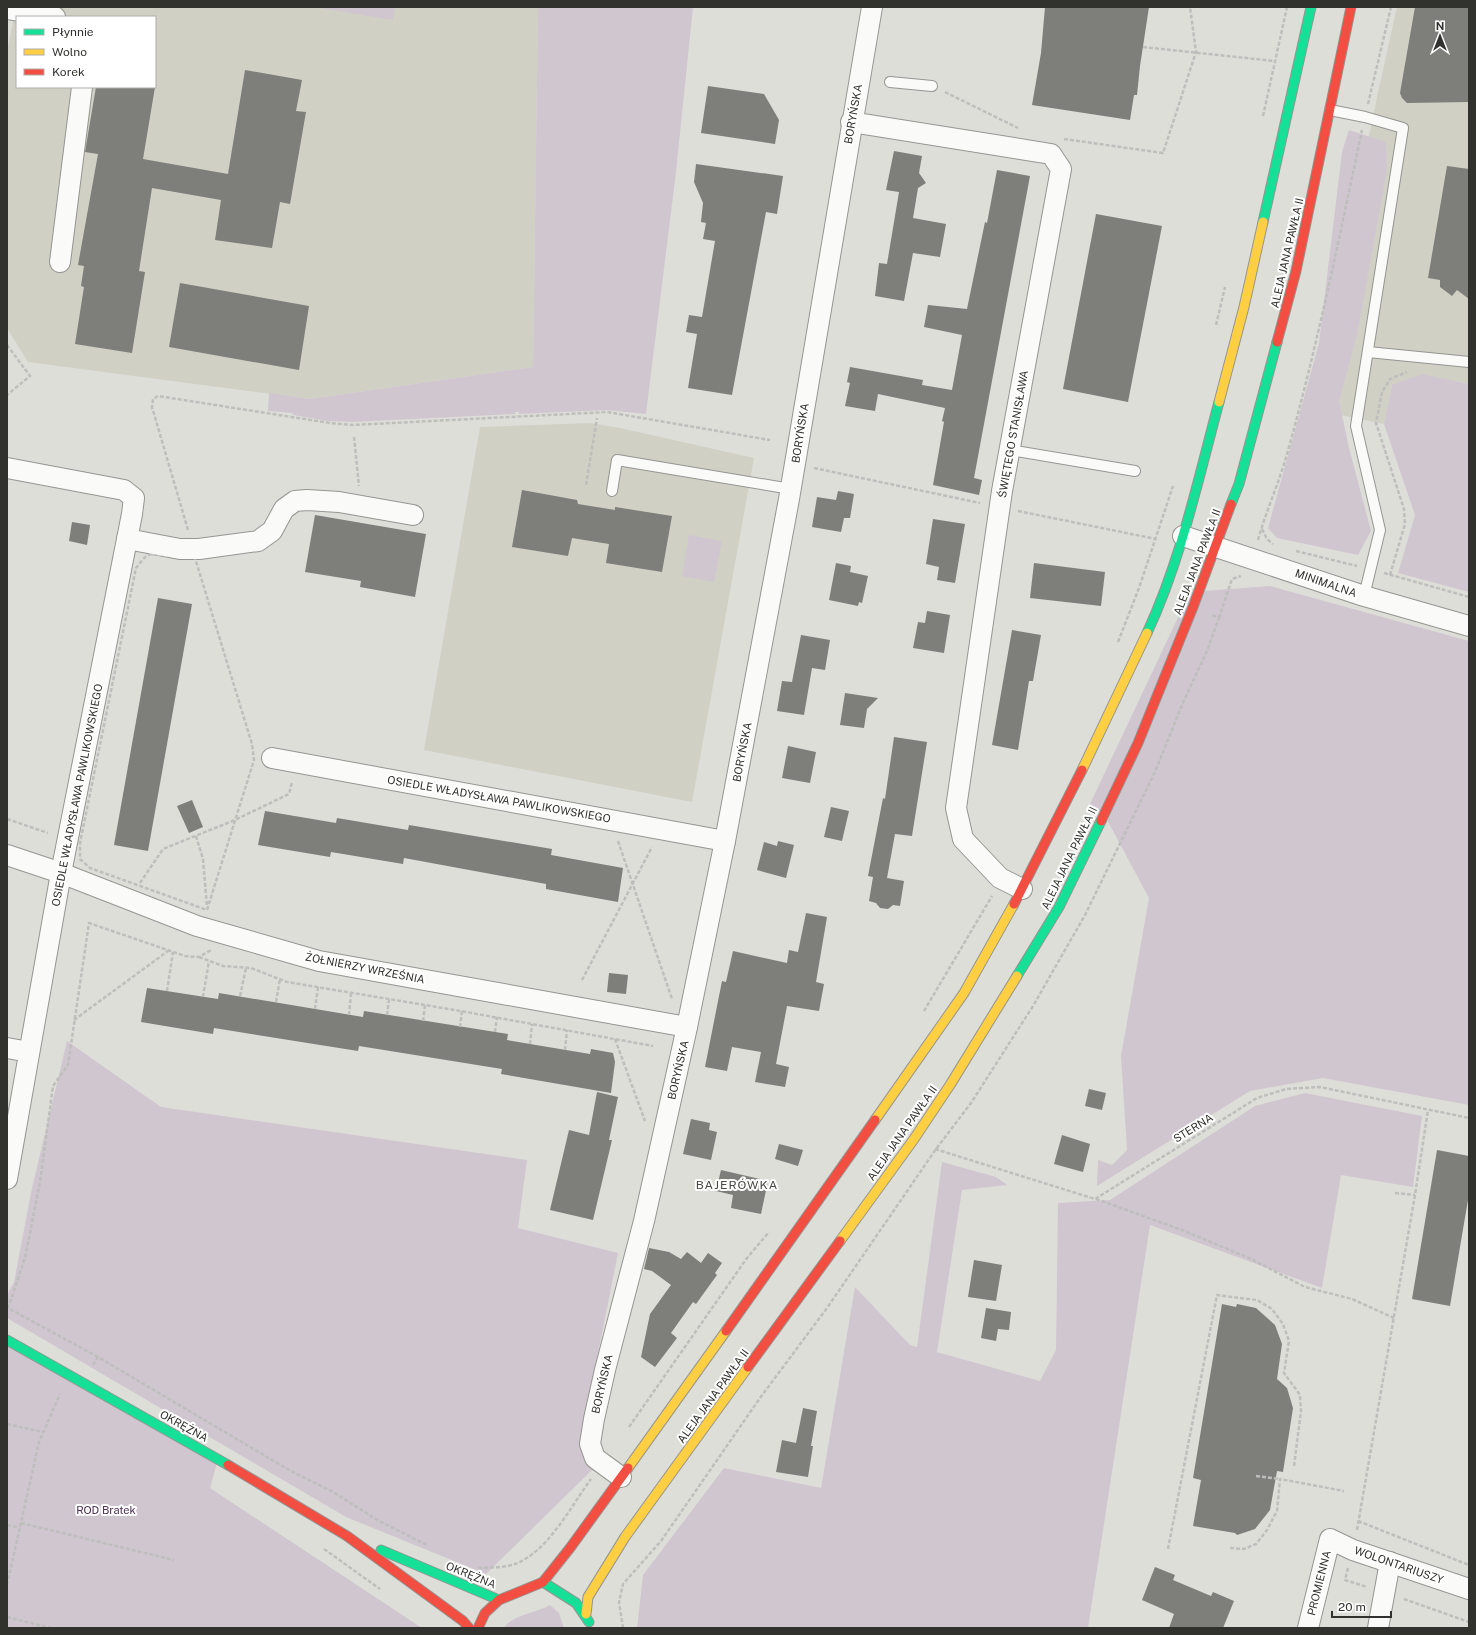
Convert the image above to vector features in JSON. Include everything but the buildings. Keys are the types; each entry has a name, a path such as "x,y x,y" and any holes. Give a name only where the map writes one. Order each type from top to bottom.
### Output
{"street":[{"name":"BORYŃSKA","path":"621,1477 595,1458 590,1444 594,1419 605,1370 644,1221 687,1026 725,841 791,489 872,7"},
{"name":"ALEJA JANA PAWŁA II","path":"543,1582 621,1477 764,1278 964,993 1022,889 1103,728 1163,598 1183,536 1244,307 1311,7"},
{"name":"ALEJA JANA PAWŁA II","path":"586,1614 588,1597 625,1537 914,1139 950,1085 1060,907 1138,743 1193,608 1239,484 1296,271 1351,7"},
{"path":"7,9 49,16"},
{"path":"60,262 82,88"},
{"name":"ŚWIĘTEGO STANISŁAWA","path":"852,122 1051,154 1061,169 1000,507 956,808 963,840 1000,878 1022,889"},
{"name":"OSIEDLE WŁADYSŁAWA PAWLIKOWSKIEGO","path":"7,468 124,490 134,498 61,872 7,1179"},
{"path":"127,539 180,549 199,549 258,541 272,531 284,509 295,501 307,500 355,505 412,515"},
{"name":"MINIMALNA","path":"1183,536 1364,596 1469,626"},
{"name":"OSIEDLE WŁADYSŁAWA PAWLIKOWSKIEGO","path":"265,764 725,841"},
{"name":"ŻOŁNIERZY WRZEŚNIA","path":"7,855 61,872 197,926 319,961 687,1026"},
{"path":"7,1048 29,1052"},
{"name":"OKRĘŻNA","path":"7,1340 68,1376 218,1459 347,1536 463,1621 469,1628"},
{"name":"OKRĘŻNA","path":"347,1536 499,1600"},
{"name":"WOLONTARIUSZY","path":"1330,1539 1353,1550 1469,1589"},
{"name":"PROMIENNA","path":"1308,1628 1330,1539"},
{"path":"1378,1628 1390,1562"},
{"path":"478,1628 485,1613 499,1600 543,1582 568,1595 586,1614 592,1628"}],"lane":[{"path":"890,82 932,86"},
{"path":"1330,110 1365,117 1403,128 1356,426 1380,530 1364,596"},
{"path":"1368,352 1469,362"},
{"path":"1010,450 1135,471"},
{"path":"612,491 617,460 791,489"}],"path":[{"path":"1062,138 1163,153 1196,52 1190,7"},
{"path":"1262,121 1287,7"},
{"path":"1261,528 1287,456 1309,370 1328,293 1365,117 1391,7"},
{"path":"1142,47 1274,61"},
{"path":"932,86 1024,130"},
{"path":"1214,331 1225,286"},
{"path":"7,345 30,376 7,395"},
{"path":"1390,575 1405,524 1404,509 1376,423 1382,392 1390,379 1411,370"},
{"path":"189,534 152,407 153,399 158,396 330,423 353,425 607,412 770,440"},
{"path":"586,485 597,418"},
{"path":"354,437 359,488 355,505"},
{"path":"806,466 1156,539"},
{"path":"1117,643 1156,539 1174,482"},
{"path":"151,554 195,558 252,744 254,760 208,910 90,868 80,859 80,843 136,568 145,557 151,554"},
{"path":"251,768 265,764"},
{"path":"139,885 163,849 235,820 290,794 293,778"},
{"path":"7,819 53,834"},
{"path":"196,836 204,859 208,910"},
{"path":"617,838 673,1002 674,994"},
{"path":"582,980 653,846"},
{"path":"922,1014 998,886 1000,878"},
{"path":"98,1357 8,1308 25,1258 40,1182 53,1086 68,1064 89,923 185,956 199,957 224,966 246,968 280,979 351,993 497,1017 653,1046"},
{"path":"199,957 234,937"},
{"path":"74,1020 168,950"},
{"path":"168,991 173,952"},
{"path":"203,997 209,961"},
{"path":"240,996 246,968"},
{"path":"276,1002 280,979"},
{"path":"315,1009 318,987"},
{"path":"349,1015 351,993"},
{"path":"387,1015 389,999"},
{"path":"423,1021 426,1005"},
{"path":"460,1026 462,1011"},
{"path":"495,1032 497,1017"},
{"path":"530,1044 532,1024"},
{"path":"565,1050 567,1030"},
{"path":"615,1039 647,1127"},
{"name":"STERNA","path":"1096,1199 1257,1098 1286,1089 1320,1087 1469,1118"},
{"path":"1353,1550 1415,1195 1428,1110"},
{"path":"623,1628 619,1602 623,1584 661,1541 760,1398 827,1308 936,1150 1096,1199 1182,1230 1249,1258 1305,1287 1352,1299 1394,1318"},
{"path":"1395,1193 1415,1195"},
{"path":"628,1428 747,1258 772,1228"},
{"path":"1168,1549 1217,1295 1257,1300 1272,1309 1283,1324 1289,1342 1284,1373 1300,1395 1301,1411 1294,1466"},
{"path":"7,1585 39,1442 68,1376"},
{"path":"7,1424 43,1432"},
{"path":"472,1566 477,1568 515,1564 536,1552 552,1534 602,1464"},
{"path":"1256,1476 1344,1491"},
{"path":"1230,1548 1244,1549 1256,1544 1268,1530 1277,1511 1280,1479"},
{"path":"1358,1521 1469,1565"},
{"path":"21,1523 174,1560"},
{"path":"7,1525 20,1528"},
{"path":"7,1617 51,1628"}],"shaded area":[{"path":"16,7 538,7 533,367 310,399 28,362 7,328 7,52"},
{"path":"1397,7 1469,7 1469,384 1456,381 1392,385 1384,424 1312,409"},
{"path":"590,423 620,428 754,458 692,802 424,750 480,427"}],"green space":[{"path":"314,7 395,7 393,20"},
{"path":"538,7 693,7 676,172 646,414 606,410 519,414 519,412 515,412 515,414 352,422 328,421 293,415 293,413 268,411 269,393 310,399 533,367"},
{"path":"1349,130 1386,142 1387,170 1357,335 1339,401 1349,448 1371,531 1358,555 1277,538 1268,528 1319,343 1342,152"},
{"path":"1422,374 1469,384 1469,592 1398,573 1415,515 1384,424 1392,385"},
{"path":"689,535 722,541 714,582 682,576"},
{"path":"1270,586 1469,641 1469,1105 1323,1078 1250,1091 1097,1186 1098,1160 1112,1165 1127,1150 1121,1056 1149,898 1105,816 1090,804 1190,592"},
{"path":"67,1041 161,1107 527,1160 518,1228 618,1253 580,1443 593,1469 486,1574 346,1517 7,1318 7,1295 14,1282 32,1188"},
{"path":"1305,1093 1422,1116 1413,1187 1341,1175 1322,1288 1150,1225 1088,1628 637,1628 643,1575 724,1468 821,1488 855,1287 910,1345 917,1347 942,1162 996,1177 1007,1185 962,1190 937,1352 1040,1381 1056,1350 1058,1203 1110,1200 1255,1106"},
{"name":"ROD Bratek","path":"7,1340 218,1459 210,1488 422,1628 7,1628"},
{"path":"550,1605 559,1613 564,1628 504,1628 512,1620 518,1617"}],"traffic: fast":[{"path":"1263,222 1311,7"},
{"path":"1231,504 1239,484 1277,342"},
{"path":"1147,633 1170,577 1188,519 1219,402"},
{"path":"1017,976 1059,907 1101,821"},
{"path":"7,1340 228,1465"},
{"path":"381,1550 499,1600"},
{"path":"543,1582 576,1603 589,1622"}],"traffic: slow":[{"path":"1219,402 1244,307 1263,222"},
{"path":"1082,770 1147,633"},
{"path":"875,1120 964,993 1014,904"},
{"path":"840,1241 914,1139 950,1085 1017,976"},
{"path":"628,1468 726,1331"},
{"path":"586,1614 588,1597 625,1537 748,1367"}],"traffic: jam":[{"path":"1277,342 1296,271 1351,7"},
{"path":"1101,821 1138,743 1193,607 1231,504"},
{"path":"1014,904 1082,770"},
{"path":"726,1331 875,1120"},
{"path":"748,1367 840,1241"},
{"path":"228,1465 347,1536 463,1621 469,1628"},
{"path":"478,1628 485,1613 499,1600 543,1582 570,1548 628,1468"}],"district":[{"name":"BAJERÓWKA","path":"737,1185"}]}
